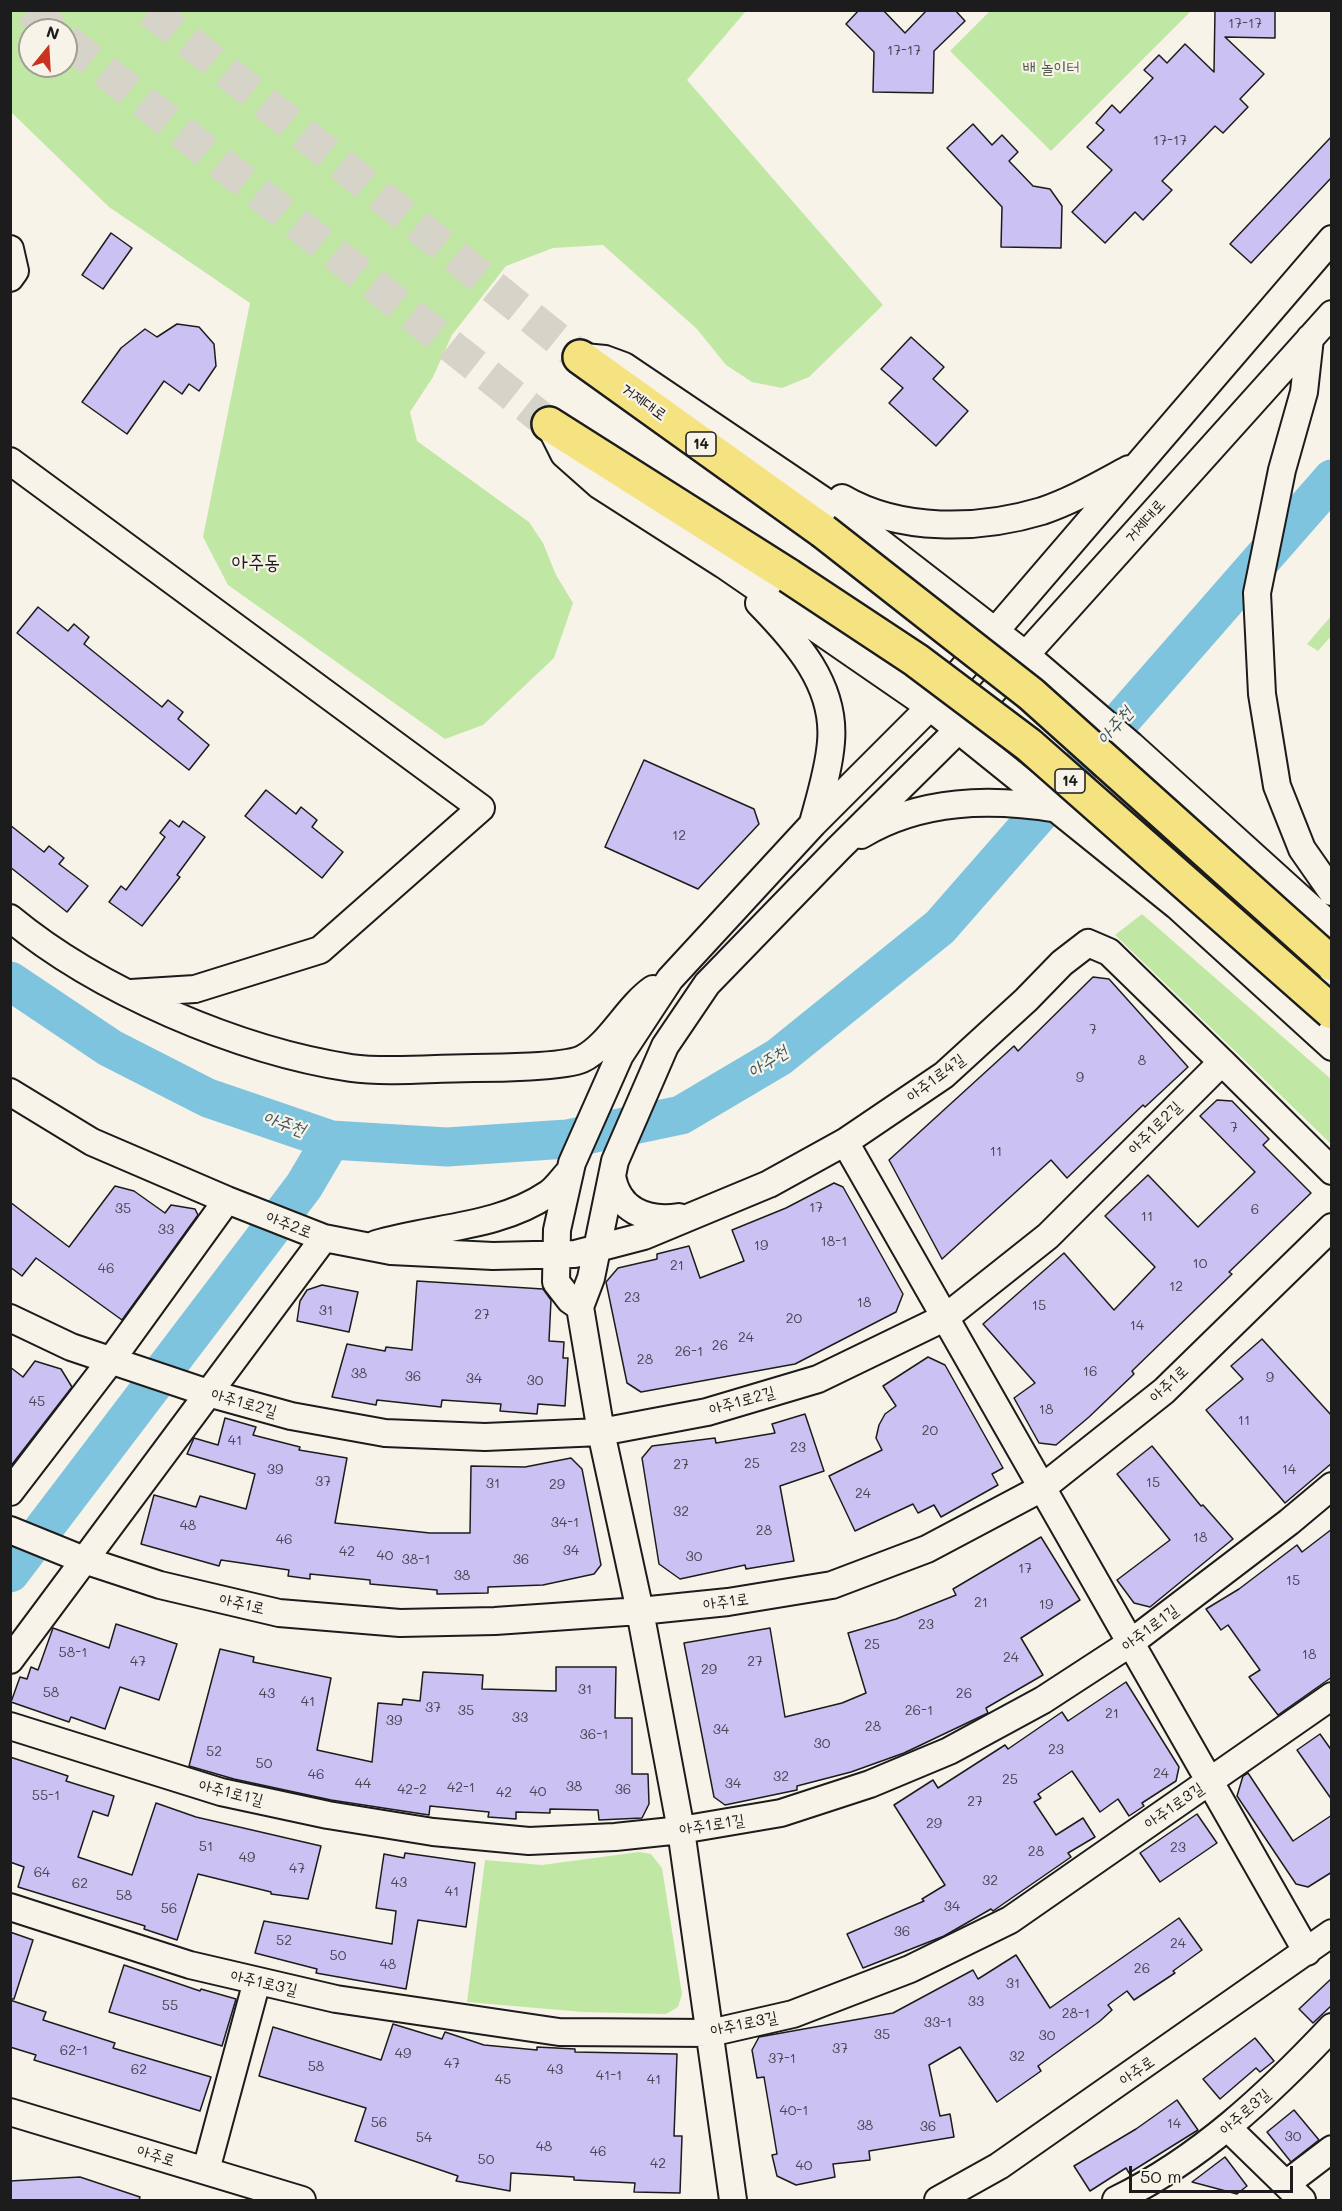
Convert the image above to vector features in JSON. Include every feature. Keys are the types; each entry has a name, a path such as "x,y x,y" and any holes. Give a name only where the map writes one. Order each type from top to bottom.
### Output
{"highway":[{"name":"거제대로","path":"580,357 823,531 1030,694 1332,964"},
{"name":"14","path":"549,424 789,576 915,660 1029,745 1332,1012"}],"street":[{"path":"580,1307 570,1300 556,1281 557,1230 571,1167 620,1055 670,979 813,824 930,707 1332,239"},
{"path":"10,249 15,271 10,278"},
{"name":"거제대로","path":"837,849 959,729 1332,314"},
{"path":"1310,338 1304,392 1282,470 1257,593 1263,694 1277,786 1302,849 1332,892"},
{"path":"580,357 605,358 624,366 844,514 1050,675 1239,841 1332,927"},
{"path":"549,424 564,454 599,485 724,565 959,729 1178,906 1332,1047"},
{"path":"10,461 481,808 320,950 195,989 130,993"},
{"path":"778,471 820,486 873,514 950,525 1000,520 1043,510 1087,491 1142,462"},
{"path":"724,565 795,640 818,676 826,696 832,739 813,824"},
{"path":"733,2200 681,1830 640,1611 602,1432 580,1307 591,1278 613,1169 664,1046 707,984 837,849 872,828 930,807 979,802 1013,801 1059,809"},
{"path":"10,918 42,944 130,993 234,1040 353,1068 496,1068 582,1059 597,1048 630,1009 650,990 670,979"},
{"name":"아주1로4길","path":"595,1250 644,1236 769,1184 845,1142 944,1075 1026,1000 1062,963 1088,943 1109,952 1222,1062"},
{"path":"1222,1062 1332,1171"},
{"name":"아주1로2길","path":"10,1318 71,1347 208,1393 291,1416 385,1432 485,1437 602,1432 707,1412 818,1379 946,1317 1048,1236 1222,1062"},
{"name":"아주2로","path":"10,1092 92,1142 227,1200 324,1238 391,1251 493,1256 555,1255 595,1250"},
{"path":"845,1142 1129,1644 1307,1952"},
{"path":"363,1247 407,1234 500,1218 549,1194 571,1167"},
{"path":"613,1169 614,1188 621,1200 634,1213 669,1218 694,1215"},
{"path":"10,1492 112,1359 227,1200"},
{"name":"아주1로","path":"10,1530 84,1560 160,1585 279,1613 399,1623 495,1621 640,1611 728,1602 832,1585 927,1549 1042,1488 1164,1391 1332,1227"},
{"path":"10,1660 324,1238"},
{"name":"아주1로1길","path":"10,1726 221,1792 328,1815 421,1831 529,1841 681,1830 781,1813 870,1784 949,1751 1022,1711 1129,1644 1289,1522 1332,1486"},
{"name":"아주1로3길","path":"10,1907 190,1965 336,1999 558,2032 710,2033 793,2014 910,1969 1010,1920 1332,1696"},
{"name":"아주로","path":"938,2200 999,2166 1332,1933"},
{"path":"206,2170 257,1981"},
{"name":"아주로3길","path":"1116,2200 1133,2192 1228,2128 1286,2076 1332,2027"},
{"name":"아주로","path":"10,2112 302,2200"},
{"path":"1228,2128 1294,2192 1332,2150"}],"green space":[{"name":"배 놀이터","path":"991,10 1191,11 1051,151 950,51"},
{"path":"10,11 746,11 687,80 883,305 809,377 782,388 752,382 726,365 697,329 603,245 553,248 506,266 452,335 433,377 410,412 417,441 529,522 543,543 556,575 573,603 554,658 483,725 445,739 228,585 203,537 250,303 109,207 11,112"},
{"path":"1331,616 1331,636 1318,651 1307,644"},
{"path":"1142,914 1331,1079 1331,1144 1115,935"},
{"path":"639,1852 651,1854 662,1868 682,1994 678,2007 666,2014 583,2012 467,2002 485,1860 542,1865"}],"building":[{"path":"859,10 883,10 905,33 927,10 955,10 965,21 934,51 933,93 873,92 874,52 846,24"},
{"path":"1215,10 1275,10 1275,38 1225,37 1264,74 1240,99 1248,107 1223,133 1215,126 1162,181 1172,190 1143,220 1135,212 1105,243 1072,212 1112,170 1087,147 1104,130 1096,123 1112,105 1120,113 1153,78 1144,70 1159,55 1167,63 1185,44 1214,72"},
{"path":"973,124 992,145 1002,135 1018,152 1009,161 1033,186 1050,189 1062,206 1061,248 1001,247 1002,207 947,148"},
{"path":"1332,136 1332,177 1251,263 1230,244"},
{"path":"111,233 132,248 103,289 82,275"},
{"path":"177,324 199,327 214,344 216,366 199,391 189,384 182,394 164,381 127,434 82,402 121,348 145,329 157,337"},
{"path":"911,337 944,367 933,379 968,411 936,446 889,403 903,388 881,369"},
{"path":"38,607 68,631 74,624 89,637 84,644 162,707 168,700 183,712 178,719 209,745 189,770 17,633"},
{"path":"644,760 754,809 759,824 698,889 605,847"},
{"path":"266,790 296,814 301,807 317,820 312,827 343,852 322,878 245,816"},
{"path":"170,820 179,827 183,821 205,837 177,875 180,877 142,926 109,902 121,886 126,890 165,837 160,833"},
{"path":"10,825 44,852 49,846 64,858 59,864 88,886 67,912 10,867"},
{"path":"1093,977 1109,979 1188,1067 1145,1107 1143,1105 1067,1178 1051,1160 942,1259 889,1160 1014,1046 1018,1051"},
{"path":"1217,1100 1232,1101 1269,1139 1263,1145 1311,1193 1229,1272 1232,1274 1132,1371 1134,1374 1089,1417 1056,1445 1039,1443 1014,1398 1035,1383 983,1324 1064,1253 1114,1310 1155,1267 1105,1216 1148,1175 1198,1227 1255,1172 1200,1116"},
{"path":"834,1183 843,1187 903,1294 896,1312 795,1364 641,1392 627,1383 606,1282 618,1268 657,1259 657,1254 689,1246 700,1278 744,1261 732,1230 786,1208"},
{"path":"115,1186 134,1191 165,1213 171,1205 195,1209 198,1215 122,1320 36,1258 22,1276 10,1267 10,1202 69,1247"},
{"path":"417,1281 543,1289 551,1300 549,1341 564,1342 563,1358 568,1358 565,1406 538,1404 537,1414 500,1411 501,1404 442,1400 441,1407 377,1400 376,1405 332,1397 347,1344 385,1351 386,1347 412,1350"},
{"path":"322,1285 358,1292 349,1332 297,1321 300,1301 307,1290"},
{"path":"1262,1339 1332,1416 1332,1463 1285,1503 1206,1410 1243,1379 1231,1366"},
{"path":"928,1357 945,1365 1003,1468 992,1474 998,1485 941,1517 934,1505 918,1513 913,1504 855,1531 829,1476 882,1450 876,1438 879,1425 885,1414 896,1406 883,1386"},
{"path":"35,1361 61,1369 72,1387 10,1467 10,1367 23,1377"},
{"path":"805,1414 824,1471 780,1486 794,1561 746,1569 745,1565 680,1579 659,1564 642,1458 652,1446 715,1438 716,1443 775,1433 772,1424"},
{"path":"225,1418 256,1427 253,1435 300,1447 299,1450 347,1458 335,1523 430,1533 470,1533 471,1466 525,1467 571,1458 582,1469 601,1565 594,1574 543,1585 488,1587 488,1593 437,1594 437,1590 370,1584 370,1580 310,1574 310,1579 288,1576 289,1570 221,1560 219,1566 141,1544 154,1495 196,1507 200,1496 246,1509 255,1474 187,1454 194,1438 218,1445"},
{"path":"1152,1446 1201,1506 1203,1505 1233,1539 1150,1607 1134,1603 1117,1580 1170,1540 1117,1474"},
{"path":"1332,1529 1332,1677 1278,1715 1249,1677 1260,1670 1228,1625 1221,1630 1206,1609 1239,1589 1297,1545 1302,1552"},
{"path":"1041,1537 1080,1600 1021,1638 1043,1675 986,1708 988,1713 904,1753 851,1772 797,1786 797,1790 725,1805 714,1797 684,1643 770,1628 785,1717 842,1703 866,1693 848,1633 896,1619 956,1595 953,1589"},
{"path":"116,1624 177,1644 159,1700 120,1687 105,1729 71,1717 69,1722 11,1702 20,1677 27,1679 31,1667 38,1670 53,1628 109,1648"},
{"path":"220,1649 254,1657 253,1662 331,1678 317,1750 372,1762 378,1703 402,1705 403,1699 420,1701 423,1672 483,1675 482,1689 556,1691 556,1667 616,1667 615,1718 632,1718 632,1774 648,1774 649,1804 642,1818 599,1820 598,1810 550,1809 550,1813 516,1812 516,1819 488,1817 489,1812 430,1806 429,1815 331,1800 234,1779 189,1766"},
{"path":"1126,1682 1179,1767 1176,1781 1142,1803 1144,1806 1129,1816 1118,1799 1100,1812 1072,1771 1038,1794 1041,1798 1034,1802 1056,1835 1083,1818 1095,1837 1068,1853 1071,1857 993,1911 991,1909 944,1936 863,1968 847,1934 924,1901 922,1899 945,1885 894,1805 933,1780 938,1788 1005,1745 1008,1749 1062,1712 1068,1721"},
{"path":"1320,1734 1332,1751 1332,1800 1297,1750"},
{"path":"10,1757 68,1776 66,1781 114,1796 108,1816 93,1811 78,1857 132,1875 156,1803 196,1817 321,1846 308,1899 271,1894 271,1892 198,1874 177,1940 144,1929 145,1926 18,1887 24,1867 10,1862"},
{"path":"1248,1773 1293,1841 1332,1815 1332,1872 1308,1887 1296,1884 1237,1796 1243,1776"},
{"path":"1197,1814 1217,1843 1160,1882 1140,1853"},
{"path":"405,1853 475,1863 466,1927 418,1920 406,1989 316,1973 317,1969 255,1953 264,1921 392,1944 396,1911 376,1908 384,1854 404,1858"},
{"path":"1179,1918 1202,1950 1173,1971 1175,1973 1134,2000 1127,1991 1108,2005 1112,2010 1100,2021 1038,2066 1041,2071 997,2102 960,2047 929,2065 940,2116 950,2114 954,2137 869,2151 870,2160 833,2164 835,2177 796,2185 777,2176 772,2155 777,2154 764,2077 757,2078 752,2050 759,2037 893,2013 973,1970 978,1979 1016,1955 1050,2008"},
{"path":"10,1932 33,1940 14,1999 10,1999"},
{"path":"124,1965 200,1991 201,1989 236,1999 222,2046 109,2012"},
{"path":"1332,1978 1332,2005 1313,2023 1299,2009"},
{"path":"10,2000 46,2012 43,2020 115,2043 113,2048 211,2077 200,2111 34,2060 36,2055 10,2047"},
{"path":"393,2024 442,2039 445,2032 484,2045 537,2050 537,2047 575,2049 575,2052 677,2054 674,2136 682,2136 680,2193 634,2192 635,2183 574,2180 574,2177 511,2173 510,2191 456,2181 458,2176 355,2141 366,2108 259,2076 273,2027 381,2060"},
{"path":"1255,2038 1274,2061 1260,2072 1256,2068 1220,2099 1203,2079"},
{"path":"1177,2100 1198,2130 1129,2173 1126,2168 1090,2191 1074,2166 1136,2129"},
{"path":"1294,2110 1319,2140 1291,2162 1267,2132"},
{"path":"1225,2157 1247,2186 1237,2194 1192,2182"},
{"path":"80,2177 140,2197 139,2200 10,2200 10,2181"}],"waterway":[{"name":"아주천","path":"10,981 110,1048 208,1098 331,1140 447,1147 567,1139 681,1115 779,1057 940,927 1332,479"},
{"path":"10,1573 304,1186 331,1140"}],"tunnel":[{"path":"29,10 39,18"},
{"path":"150,10 580,357"},
{"path":"78,50 549,424"}],"district":[{"name":"아주동","path":"256,563"}]}
